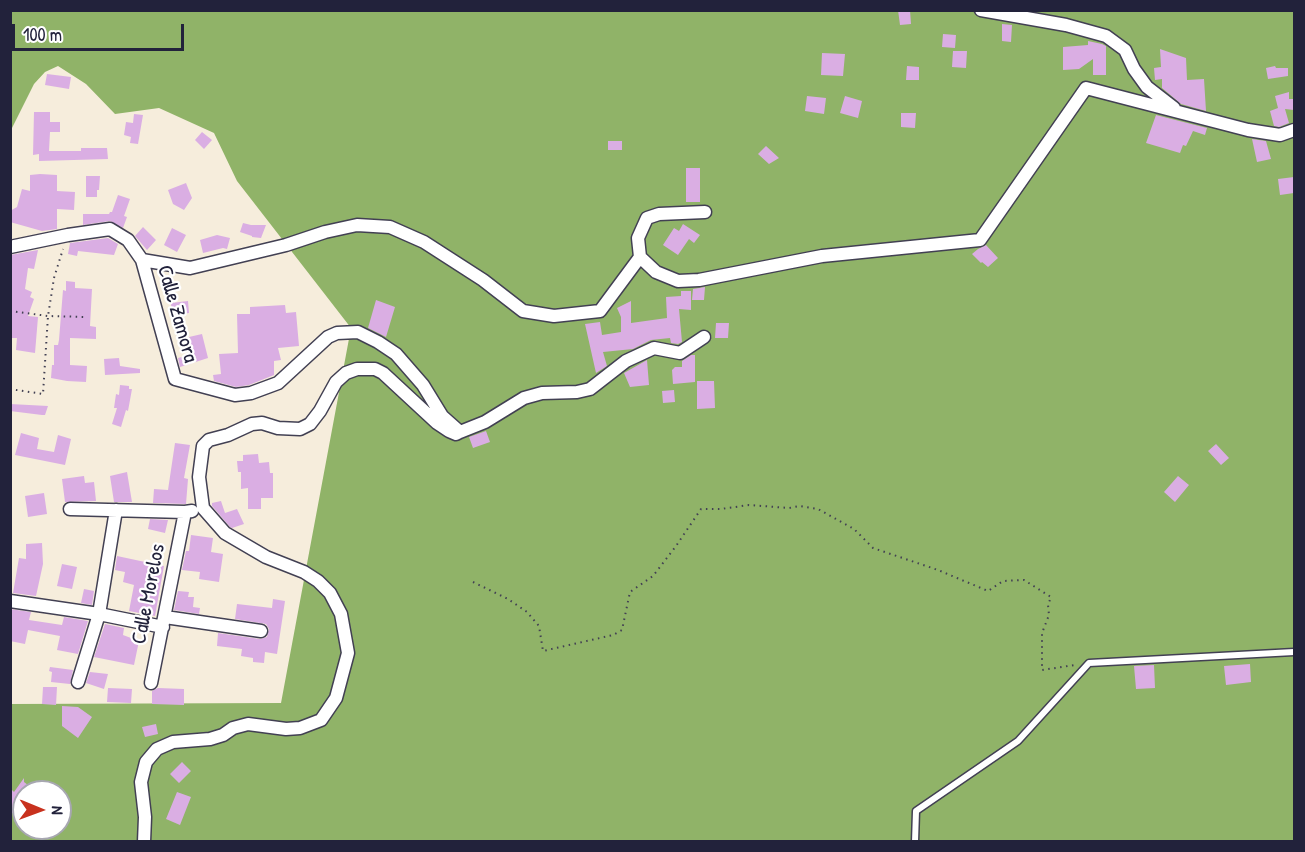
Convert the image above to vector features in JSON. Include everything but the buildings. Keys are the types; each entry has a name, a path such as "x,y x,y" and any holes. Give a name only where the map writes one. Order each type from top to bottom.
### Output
{"street":[{"path":"981,10 1066,25 1106,36 1125,50 1134,69 1147,87 1180,112"},
{"path":"705,212 659,214 647,218 638,238 640,256 656,272 678,281 699,280 822,256 980,240 1086,88 1248,130 1281,135 1294,130"},
{"name":"Calle Zamora","path":"142,260 190,268 357,225 390,227 424,242 483,280 523,311 554,316 600,311 640,256"},
{"name":"Calle Zamora","path":"10,248 68,235 110,229 128,240 142,260 175,379 235,395 251,393 278,383 328,338 337,333 358,332 396,354 423,384 442,416 460,432"},
{"path":"144,842 145,817 141,782 146,762 158,748 173,742 210,739 223,735 233,728 249,724 286,729 300,728 321,720 336,698 348,654 346,631 341,614 330,593 304,572 266,557 225,533 203,508 199,477 203,446 209,440 228,435 252,424 262,423 278,428 300,429 310,424 336,382 346,373 357,369 375,369 383,373 437,423 456,434 485,422 524,398 542,393 577,392 590,388 626,361 654,348 680,353 704,337"},
{"path":"70,509 185,512 203,508"},
{"path":"78,682 99,614 116,510"},
{"name":"Calle Morelos","path":"151,683 185,512"},
{"path":"10,601 164,622 261,631"}],"lane":[{"path":"915,842 916,811 1018,741 1089,663 1294,652"}],"path":[{"path":"10,389 43,394 48,316 54,278 68,235"},
{"path":"10,312 86,317"},
{"path":"473,582 508,599 527,612 539,626 543,651 613,635 622,630 630,592 653,576 701,509 749,505 818,508 854,529 873,548 938,570 988,591 1003,581 1024,580 1051,597 1048,605 1049,615 1042,633 1042,670 1089,663"}],"green space":[{"path":"11,11 1294,11 1294,841 11,841 11,704 281,703 351,328 237,181 214,133 159,108 115,114 86,84 58,66 45,72 34,84 11,130"}]}
